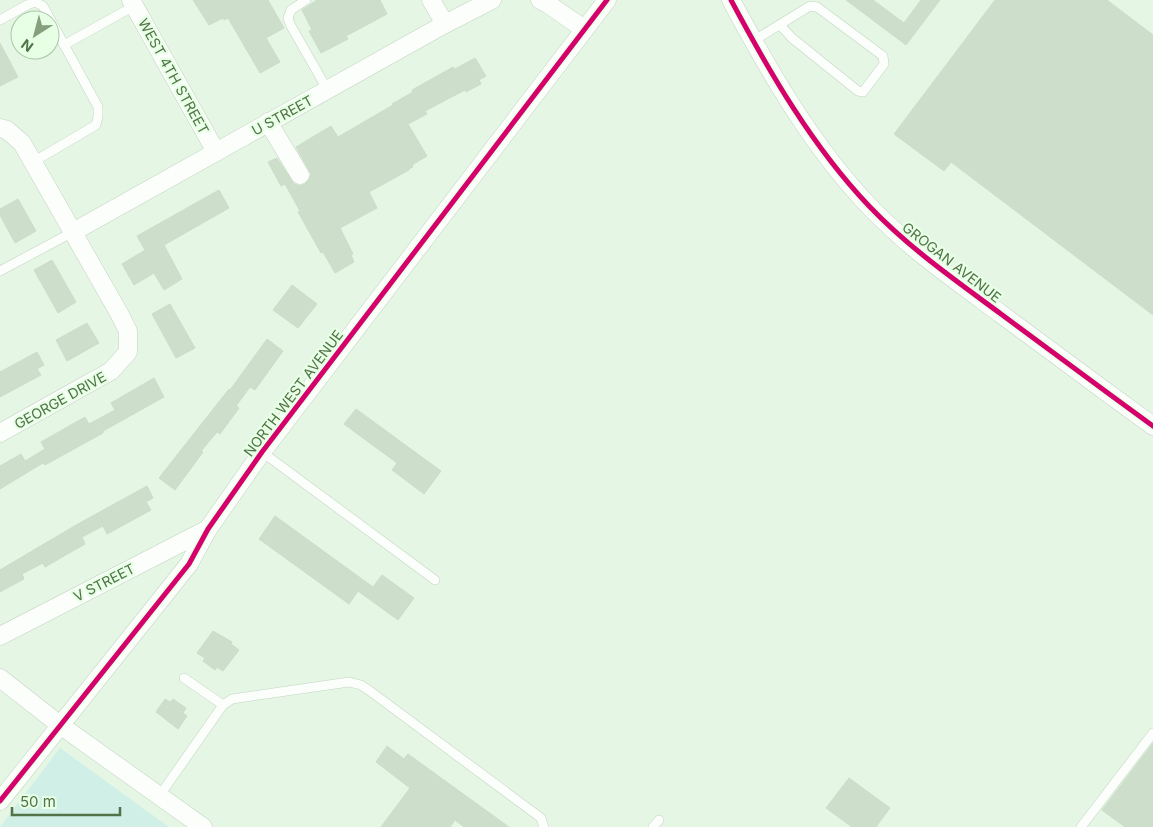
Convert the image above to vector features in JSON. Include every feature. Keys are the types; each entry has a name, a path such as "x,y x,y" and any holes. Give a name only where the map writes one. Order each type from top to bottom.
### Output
{"street":[{"path":"431,0 445,24"},
{"name":"U STREET","path":"72,232 445,24 492,0"},
{"path":"540,0 584,28"},
{"name":"NORTH WEST AVENUE","path":"0,801 189,564 208,529 262,452 607,0"},
{"name":"GROGAN AVENUE","path":"731,0 784,95 819,146 869,206 934,266 1153,426"},
{"name":"WEST 4TH STREET","path":"133,3 216,152"},
{"path":"268,122 300,175"},
{"name":"GEORGE DRIVE","path":"0,128 7,130 22,143 128,331 128,352 112,371 0,433"},
{"name":"V STREET","path":"0,636 208,529"},
{"path":"0,678 60,724 203,827"}],"lane":[{"path":"306,0 291,10 288,18 328,90"},
{"path":"0,20 35,2 43,6 98,107 96,125 33,162"},
{"path":"64,44 133,3"},
{"path":"753,41 810,6 817,7 883,56 884,64 863,92 858,91 792,38 780,25"},
{"path":"0,271 72,232"},
{"path":"262,452 435,580"},
{"path":"184,678 223,705"},
{"path":"160,795 223,705 232,699 349,682 361,685 541,818 544,827"},
{"path":"1081,827 1153,733"}],"shaded area":[{"path":"60,748 169,827 0,827"}],"building":[{"path":"193,0 268,0 284,28 266,38 280,62 260,73 228,18 224,20 223,18 209,25"},
{"path":"317,0 380,0 387,14 346,36 348,39 321,53 309,31 312,30 302,10"},
{"path":"846,0 873,0 904,23 921,0 940,0 906,45"},
{"path":"995,0 1107,0 1153,35 1153,315 951,162 944,171 894,134"},
{"path":"0,43 18,77 0,86"},
{"path":"475,58 486,76 479,80 481,84 466,92 465,90 425,111 427,114 408,124 427,156 412,165 413,167 409,170 369,192 377,208 340,228 353,254 351,255 354,262 335,273 323,252 321,253 285,184 281,186 268,162 277,158 294,184 300,186 305,184 311,174 296,147 331,126 338,137 393,105 413,92 412,90 453,67 455,69"},
{"path":"219,190 229,208 164,245 182,279 164,290 154,273 134,285 122,264 145,250 137,236"},
{"path":"18,199 36,231 15,243 0,215 0,209"},
{"path":"52,260 76,302 58,313 34,270"},
{"path":"292,285 317,304 298,328 273,310"},
{"path":"170,304 195,348 176,358 152,314"},
{"path":"87,323 99,343 67,361 56,340"},
{"path":"267,339 283,351 255,390 250,387 236,406 239,408 220,434 217,432 201,451 203,452 175,490 159,478 230,390"},
{"path":"37,352 44,365 37,369 41,375 0,397 0,372"},
{"path":"154,378 164,397 45,465 43,463 0,489 0,466 21,454 25,461 45,449 41,442 85,417 89,424 115,410 111,403"},
{"path":"356,409 441,471 424,494 392,470 397,463 344,424"},
{"path":"147,486 153,498 146,502 151,510 107,534 103,526 82,537 85,544 45,567 43,563 22,574 24,579 0,592 0,570"},
{"path":"275,516 373,587 382,575 414,598 398,620 358,591 349,604 259,539"},
{"path":"213,631 232,642 231,644 239,650 223,671 217,667 215,670 203,661 205,658 197,653"},
{"path":"165,699 170,702 173,699 186,708 183,713 187,716 178,729 156,712"},
{"path":"1153,743 1153,827 1125,827 1102,810"},
{"path":"387,746 404,759 408,754 509,827 464,827 455,820 450,827 381,827 410,788 376,762"},
{"path":"849,778 890,808 876,827 852,827 826,808"}],"cycle path":[{"path":"0,801 189,564 208,529 262,452 607,0"},
{"path":"731,0 793,108 829,159 869,206 900,236 933,263 1153,426"}]}
